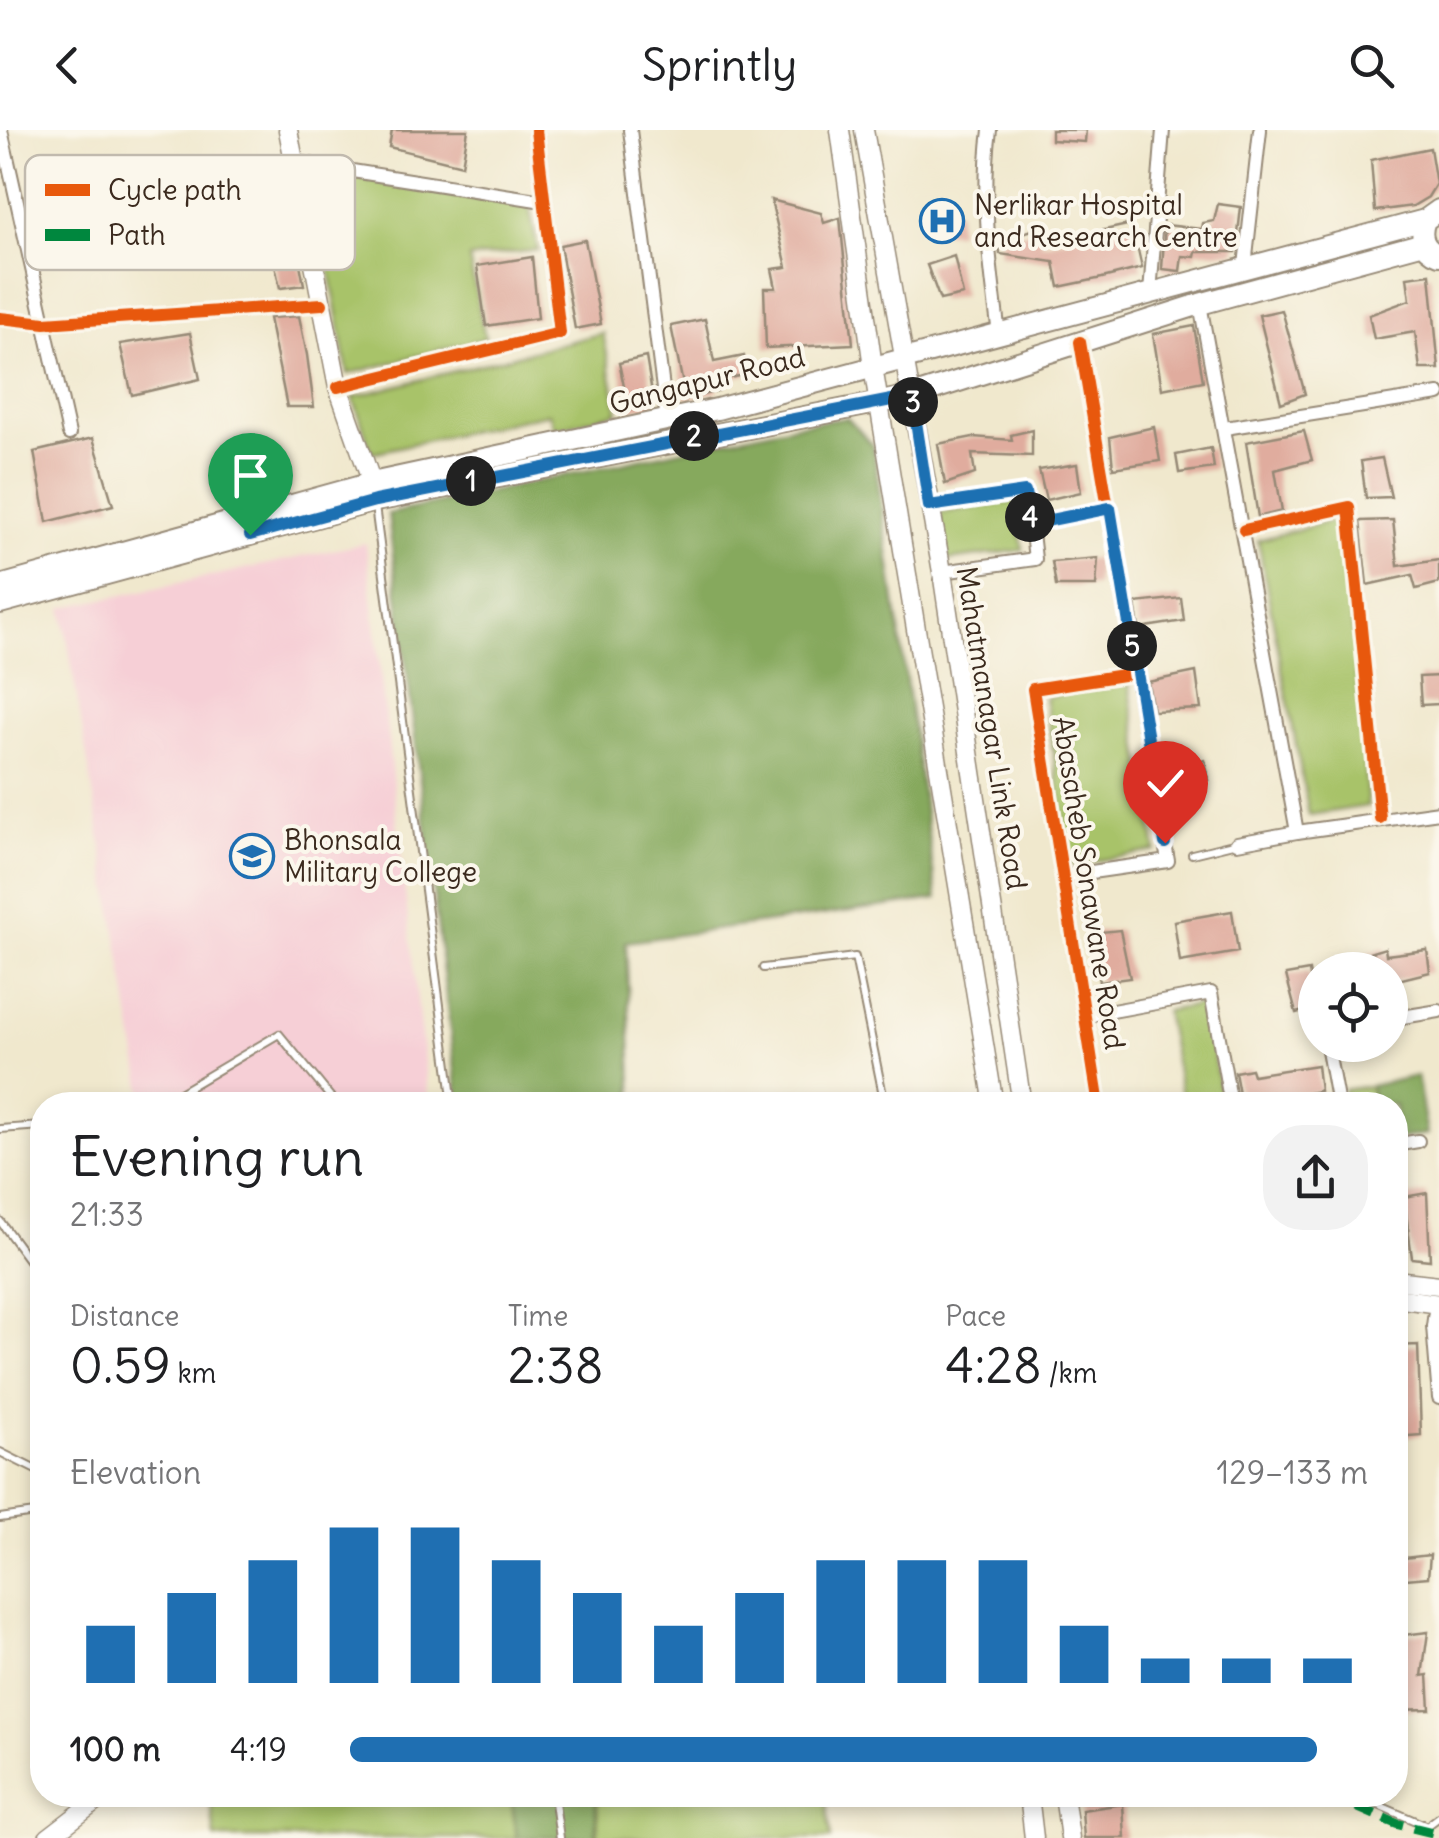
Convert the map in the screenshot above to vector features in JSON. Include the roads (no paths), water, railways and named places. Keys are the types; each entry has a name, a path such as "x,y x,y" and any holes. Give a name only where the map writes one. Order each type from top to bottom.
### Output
{"main road":[{"path":"288,130 293,155"},
{"path":"840,130 878,400 992,1092"},
{"name":"Mahatmanagar Link Road","path":"864,130 942,572 1020,1092"},
{"path":"1431,249 1432,215"},
{"name":"Gangapur Road","path":"0,586 906,360 1432,215"},
{"name":"Gangapur Road","path":"0,603 374,492 912,396 1200,304 1431,249"},
{"path":"315,270 338,387 374,492"},
{"path":"1408,1285 1438,1298"},
{"path":"1408,1298 1438,1298"},
{"path":"48,1838 88,1807"},
{"path":"1030,1807 1034,1838"},
{"path":"1066,1807 1070,1838"}],"street":[{"path":"1,130 25,235"},
{"path":"338,387 560,333 536,130"},
{"path":"630,130 667,420"},
{"path":"990,130 984,172 987,237 1000,334"},
{"path":"1150,293 1163,130"},
{"path":"1245,266 1260,130"},
{"path":"355,172 543,201"},
{"path":"33,270 70,434"},
{"path":"0,318 45,323 322,304"},
{"path":"1200,304 1297,832"},
{"name":"Abasaheb Sonawane Road","path":"1064,876 1168,861 1080,342"},
{"path":"1225,428 1439,394"},
{"path":"929,506 1025,492 1035,559 942,572"},
{"path":"1244,530 1349,507 1380,818"},
{"path":"1031,524 1110,508"},
{"name":"Abasaheb Sonawane Road","path":"1097,1092 1033,689 1136,673"},
{"path":"1237,843 1380,818 1439,812"},
{"name":"Abasaheb Sonawane Road","path":"1085,1016 1211,993 1229,1092"},
{"path":"1408,1016 1439,1011"},
{"path":"1330,1062 1336,1092"},
{"path":"1408,1143 1418,1142"},
{"path":"1438,1298 1432,1326 1439,1398"}],"lane":[{"path":"374,492 452,1092"},
{"path":"1192,854 1237,843"},
{"path":"762,968 855,957 882,1092"},
{"path":"181,1092 279,1034 326,1092"},
{"path":"0,1130 30,1127"},
{"path":"0,1222 30,1262"},
{"path":"0,1452 30,1467"},
{"path":"0,1518 30,1514"},
{"path":"556,1807 560,1838"},
{"path":"1383,1807 1426,1826 1439,1817"}],"place":[{"name":"Nerlikar Hospital and Research Centre","path":"942,221"},
{"name":"Bhonsala Military College","path":"252,856"}]}
